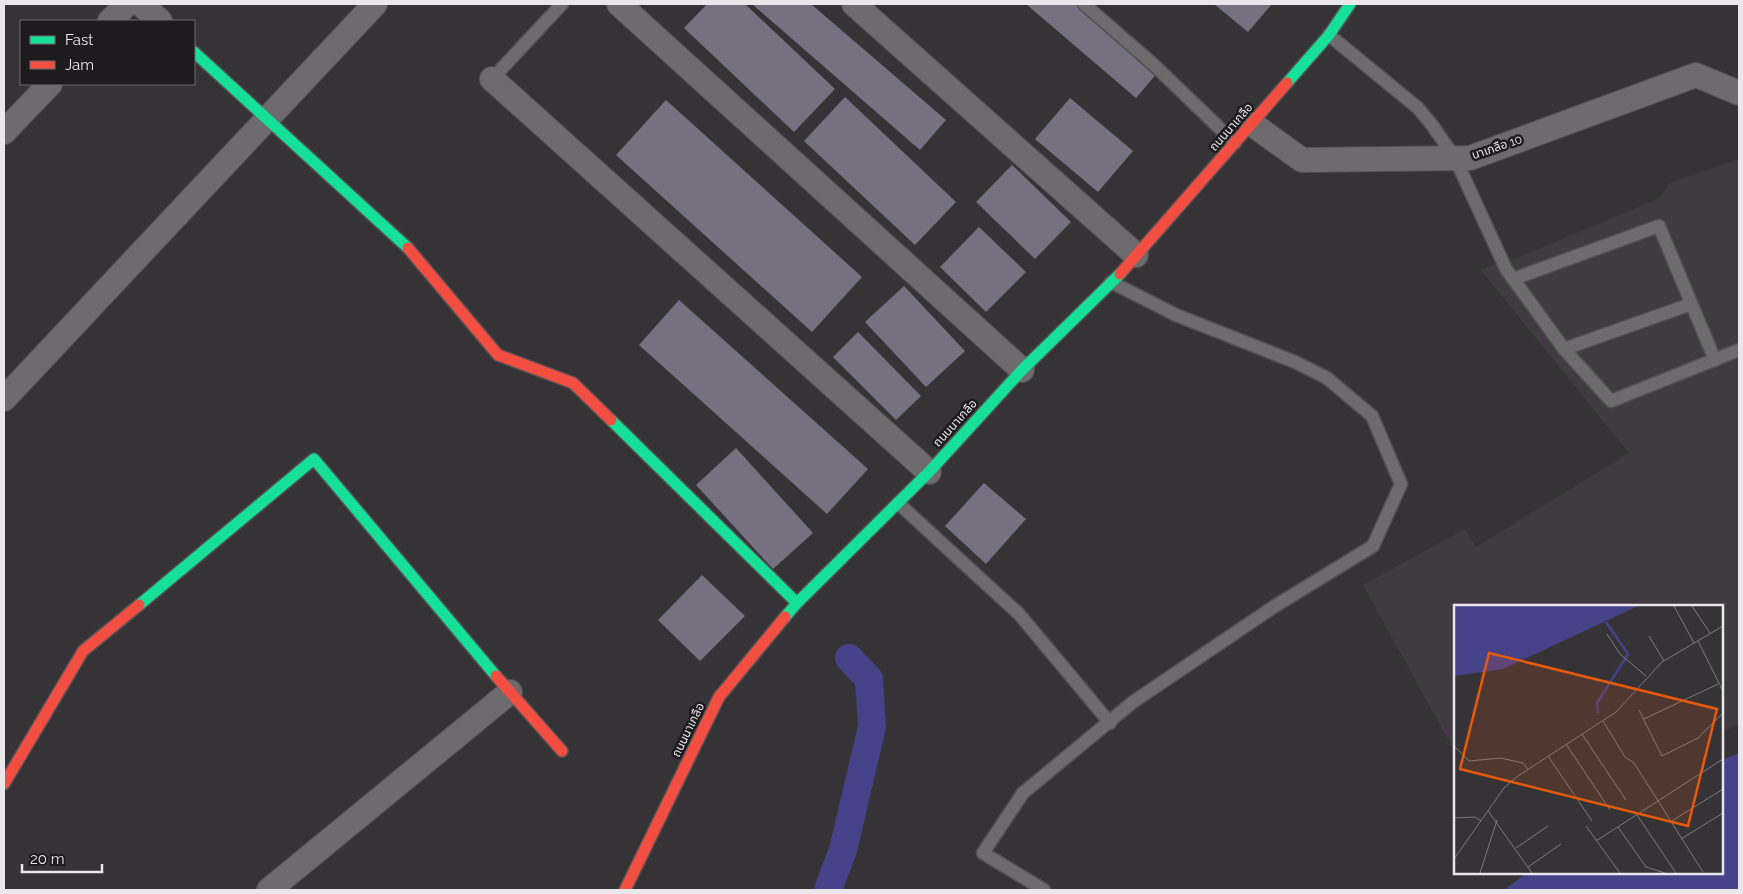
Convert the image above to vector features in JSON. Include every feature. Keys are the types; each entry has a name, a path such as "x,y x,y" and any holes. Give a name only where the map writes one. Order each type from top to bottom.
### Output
{"street":[{"path":"111,20 127,4"},
{"path":"141,4 159,20"},
{"path":"4,399 375,4"},
{"path":"619,4 1022,370"},
{"path":"854,4 1136,254"},
{"name":"ถนนนาเกลือ","path":"625,890 719,697 797,603 929,472 1022,370 1112,282 1252,124 1329,34 1350,4"},
{"path":"195,53 402,241 498,355 573,384 797,603"},
{"name":"นาเกลือ 10","path":"1252,124 1302,160 1470,158 1696,75 1739,93"},
{"path":"492,79 929,472"},
{"path":"4,132 49,85"},
{"path":"4,784 83,652 314,460 562,751"},
{"path":"269,890 510,692"}],"lane":[{"path":"492,79 562,4"},
{"path":"1084,4 1155,66 1235,143"},
{"path":"1329,34 1418,108 1432,125 1455,158 1506,270 1564,349 1612,401 1739,350"},
{"path":"1513,279 1659,226 1715,360"},
{"path":"1044,890 983,853 1023,793 1110,723 1133,702 1260,616 1373,546 1400,484 1372,416 1327,378 1295,362 1176,315 1112,282"},
{"path":"1564,349 1691,304"},
{"path":"898,503 1019,614 1110,723"}],"shaded area":[{"path":"1739,159 1739,724 1723,732 1723,605 1454,605 1454,750 1363,585 1465,529 1476,547 1629,453 1480,269 1517,258 1660,198 1670,183"},
{"path":"1739,753 1739,890 1504,890 1526,874 1723,874 1723,760"}],"building":[{"path":"707,4 745,4 835,89 794,132 684,28"},
{"path":"752,4 811,4 946,120 920,150"},
{"path":"1026,4 1080,4 1159,71 1136,98"},
{"path":"1214,4 1272,4 1248,32"},
{"path":"845,97 956,202 915,245 804,141"},
{"path":"1070,98 1133,151 1098,192 1035,139"},
{"path":"666,100 862,277 812,332 616,155"},
{"path":"1012,165 1071,222 1035,259 976,202"},
{"path":"979,227 1026,272 986,312 940,267"},
{"path":"904,286 965,351 926,387 865,322"},
{"path":"679,300 868,469 827,514 639,345"},
{"path":"858,332 921,396 896,420 833,357"},
{"path":"736,448 813,533 773,569 696,485"},
{"path":"984,483 1026,519 986,564 945,526"},
{"path":"702,575 745,616 700,661 658,620"}],"waterway":[{"path":"828,890 843,850 872,727 869,679 849,658"}],"traffic: fast":[{"path":"1287,83 1329,35 1350,4"},
{"path":"195,53 408,248"},
{"path":"785,617 929,472 1022,370 1120,274"},
{"path":"611,420 797,603"},
{"path":"139,605 314,459 496,676"}],"traffic: jam":[{"path":"1120,274 1287,83"},
{"path":"408,248 498,355 573,383 611,420"},
{"path":"4,784 83,651 139,605"},
{"path":"625,890 719,697 785,617"},
{"path":"496,676 562,751"}]}
